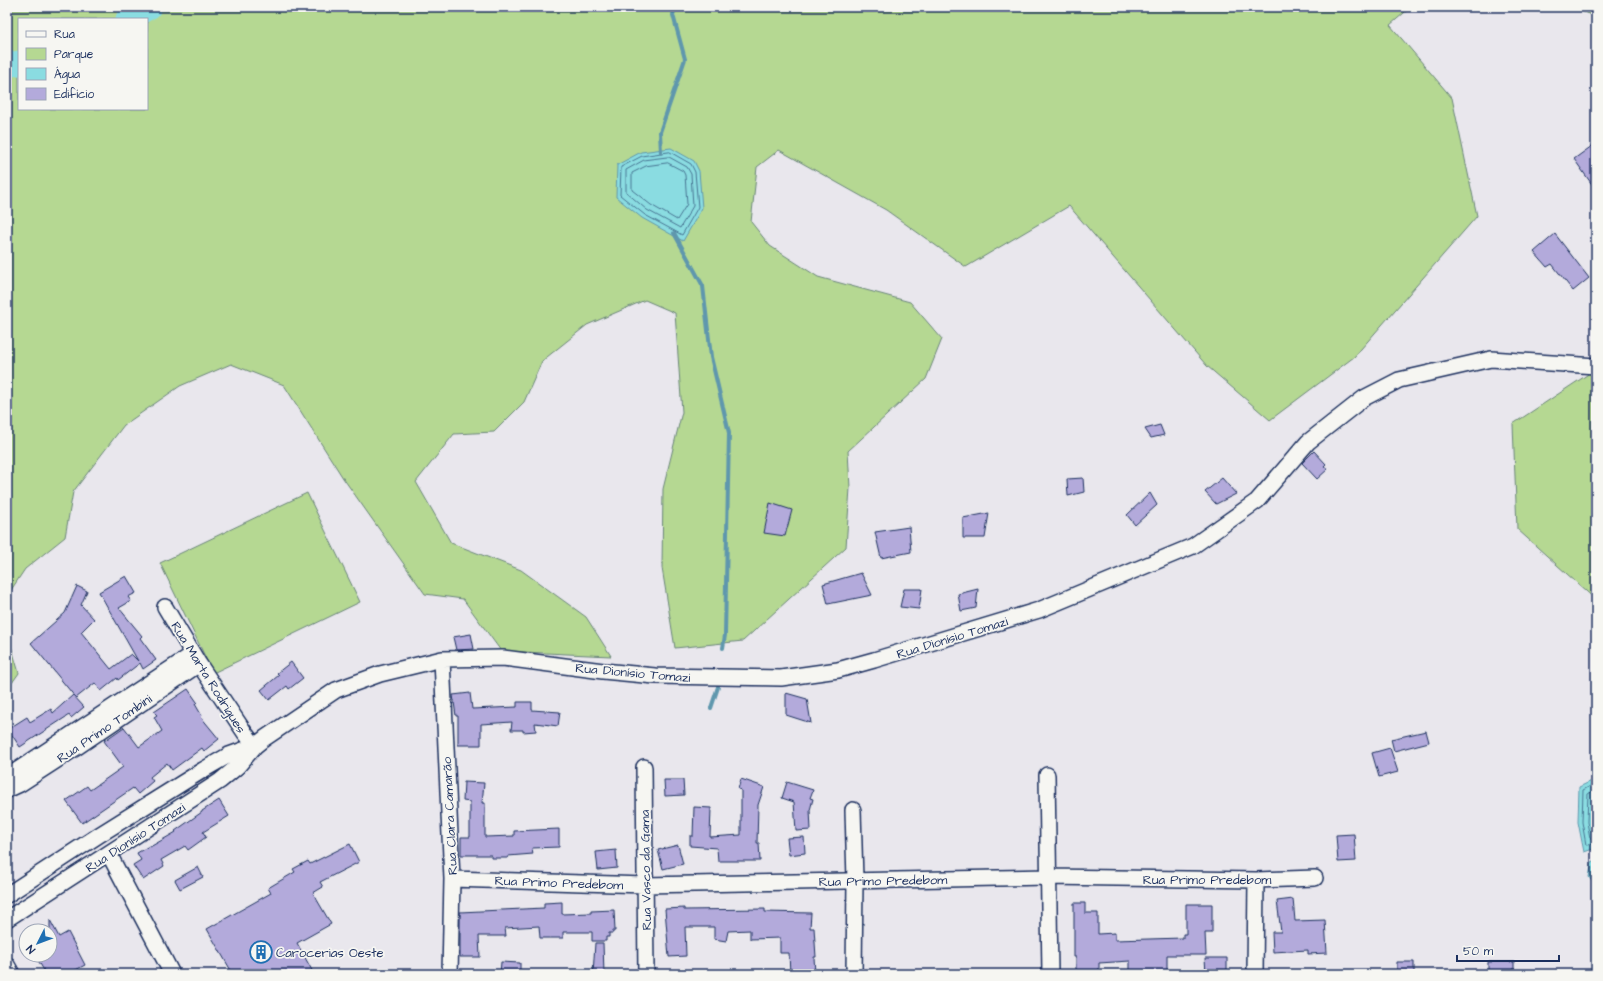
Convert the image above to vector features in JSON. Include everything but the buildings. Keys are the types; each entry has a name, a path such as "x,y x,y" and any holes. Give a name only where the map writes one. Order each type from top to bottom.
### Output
{"street":[{"name":"Rua Dionísio Tomazi","path":"7,895 203,770 230,755 255,746 336,690 380,674 442,659 503,658 655,676 781,678 838,670 1039,610 1193,546 1258,501 1308,442 1364,398 1399,380 1491,359 1596,366"},
{"name":"Rua Marta Rodrigues","path":"165,607 196,659 255,746"},
{"name":"Rua Primo Tombini","path":"7,777 196,659"},
{"name":"Rua Primo Tombini","path":"7,790 20,784 74,749 196,659"},
{"name":"Rua Clara Camarão","path":"442,659 452,879 450,974"},
{"name":"Rua Dionísio Tomazi","path":"7,919 220,781 238,766 255,746"},
{"name":"Rua Vasco da Gama","path":"644,766 646,974"},
{"path":"1047,775 1050,974"},
{"path":"853,810 855,880 854,974"},
{"path":"109,854 172,974"},
{"name":"Rua Primo Predebom","path":"452,879 645,885 1048,877 1256,880 1314,878"},
{"path":"1255,974 1256,880"},
{"path":"7,964 12,974"}],"green space":[{"path":"7,7 1411,7 1390,25 1452,98 1477,216 1354,357 1270,420 1207,366 1069,206 966,267 886,210 779,150 757,167 751,222 770,246 818,277 910,302 942,339 926,379 848,451 850,488 846,547 743,641 675,648 662,568 663,489 682,412 675,313 645,300 587,325 542,361 524,402 494,432 454,434 416,482 451,543 521,570 586,617 611,656 501,651 463,599 425,594 343,478 284,385 231,364 180,386 124,425 73,492 65,537 25,569 7,596"},
{"path":"1571,7 1596,7 1596,17"},
{"path":"1596,369 1596,600 1517,529 1513,424"},
{"path":"307,493 360,602 213,673 160,563"},
{"path":"7,632 19,673 7,690"}],"water":[{"path":"671,148 694,161 699,171 702,208 683,241 642,218 616,197 617,165 641,152"},
{"path":"1596,779 1596,848 1584,852 1578,822 1579,787"},
{"path":"1596,860 1596,887 1589,877 1592,862"}],"waterway":[{"path":"130,18 149,7"},
{"path":"661,153 660,132 685,59 673,15 675,7"},
{"path":"7,65 18,63"},
{"path":"674,233 703,286 711,357 729,433 725,635 723,648"},
{"path":"711,708 718,687"}],"place":[{"name":"Carocerias Oeste","path":"261,952"}]}
